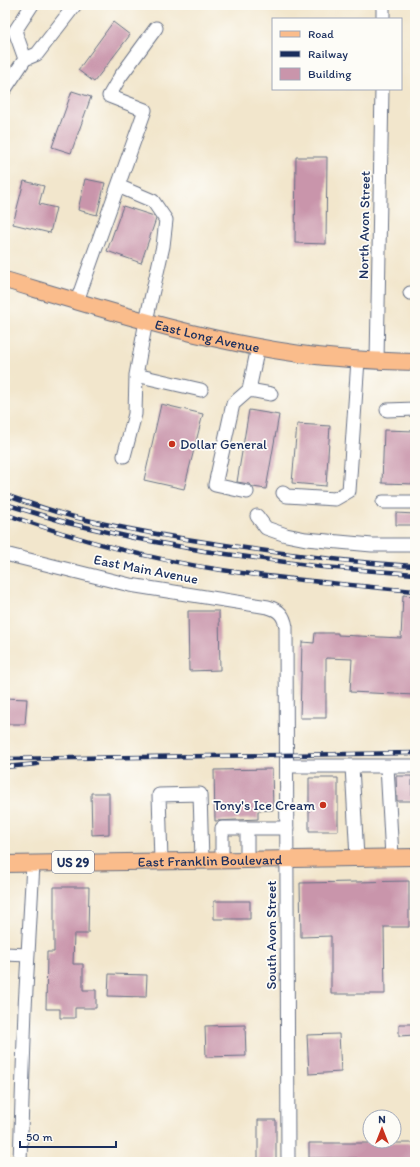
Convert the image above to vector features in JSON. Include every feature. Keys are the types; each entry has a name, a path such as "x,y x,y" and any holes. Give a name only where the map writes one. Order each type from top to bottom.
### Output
{"main road":[{"name":"East Long Avenue","path":"5,280 146,321 206,336 299,354 358,360 415,362"},
{"name":"East Franklin Boulevard","path":"5,864 415,857"}],"street":[{"path":"25,59 15,31 32,5"},
{"path":"5,89 25,59 37,54 75,5"},
{"path":"383,18 384,5"},
{"path":"77,301 145,110 109,96 120,77 156,28"},
{"name":"North Avon Street","path":"377,361 382,90"},
{"path":"118,186 153,202 166,220 163,246 146,321 136,375 135,414 124,456"},
{"path":"247,492 215,485 233,404 249,390 258,346"},
{"path":"283,493 287,496 336,499 349,491 358,360"},
{"path":"136,375 201,390"},
{"path":"249,390 270,394"},
{"path":"386,410 415,409"},
{"path":"383,502 415,502"},
{"path":"256,516 266,528 286,535 306,539 372,545 415,545"},
{"name":"East Main Avenue","path":"5,554 130,585 268,606 281,613"},
{"name":"South Avon Street","path":"281,613 286,627 288,1162"},
{"path":"287,766 415,766"},
{"path":"352,766 357,858"},
{"path":"387,766 392,857"},
{"path":"161,861 159,795 200,794 202,860"},
{"path":"222,860 222,828 287,828"},
{"path":"247,828 248,860"},
{"path":"20,1162 25,1008 33,864"},
{"path":"5,954 28,955"}],"building":[{"path":"113,22 130,35 94,82 78,70"},
{"path":"72,91 91,97 71,153 52,147"},
{"path":"296,157 327,157 326,244 295,243"},
{"path":"85,179 105,183 97,215 78,210"},
{"path":"24,181 44,186 39,204 56,208 50,233 13,224"},
{"path":"123,206 154,216 156,219 141,263 107,251"},
{"path":"161,404 203,414 184,489 144,480"},
{"path":"249,410 279,415 266,489 237,482"},
{"path":"297,424 330,426 326,486 292,483"},
{"path":"384,430 415,431 415,484 382,483"},
{"path":"396,513 415,514 415,525 396,525"},
{"path":"403,595 415,596 415,695 350,692 352,659 326,658 326,718 300,718 302,642 314,643 315,633 338,633 338,635 401,638"},
{"path":"188,611 219,611 220,670 189,671"},
{"path":"5,698 27,699 25,724 5,724"},
{"path":"272,769 273,810 258,811 258,819 215,821 214,770"},
{"path":"396,776 412,776 412,801 397,801"},
{"name":"Tony's Ice Cream","path":"309,778 338,778 338,831 309,831"},
{"path":"91,793 109,793 109,834 92,835"},
{"path":"409,881 409,927 384,927 385,994 331,994 331,936 301,937 300,883"},
{"path":"54,887 89,887 88,934 74,934 73,964 83,964 83,990 96,990 96,1008 75,1008 75,1018 60,1018 60,1009 46,1009 47,952 54,952"},
{"path":"214,901 250,901 250,919 214,919"},
{"path":"109,974 147,975 146,997 108,996"},
{"path":"399,1024 415,1024 415,1035 399,1036"},
{"path":"245,1025 246,1056 206,1057 205,1026"},
{"path":"339,1034 341,1072 309,1074 307,1035"},
{"path":"258,1120 276,1120 276,1162 258,1162"},
{"path":"309,1143 362,1143 362,1149 402,1149 402,1143 415,1143 415,1161 357,1162 357,1158 309,1158"}],"railway":[{"path":"5,495 48,510 74,517 174,537 249,549 362,562 415,566"},
{"path":"5,504 68,523 134,538 204,551 322,567 415,574"},
{"path":"5,514 85,540 167,560 246,574 415,591"},
{"path":"5,759 415,753"},
{"path":"5,767 37,764"}],"place":[{"name":"Dollar General","path":"172,444"},
{"name":"Tony's Ice Cream","path":"323,805"}]}
